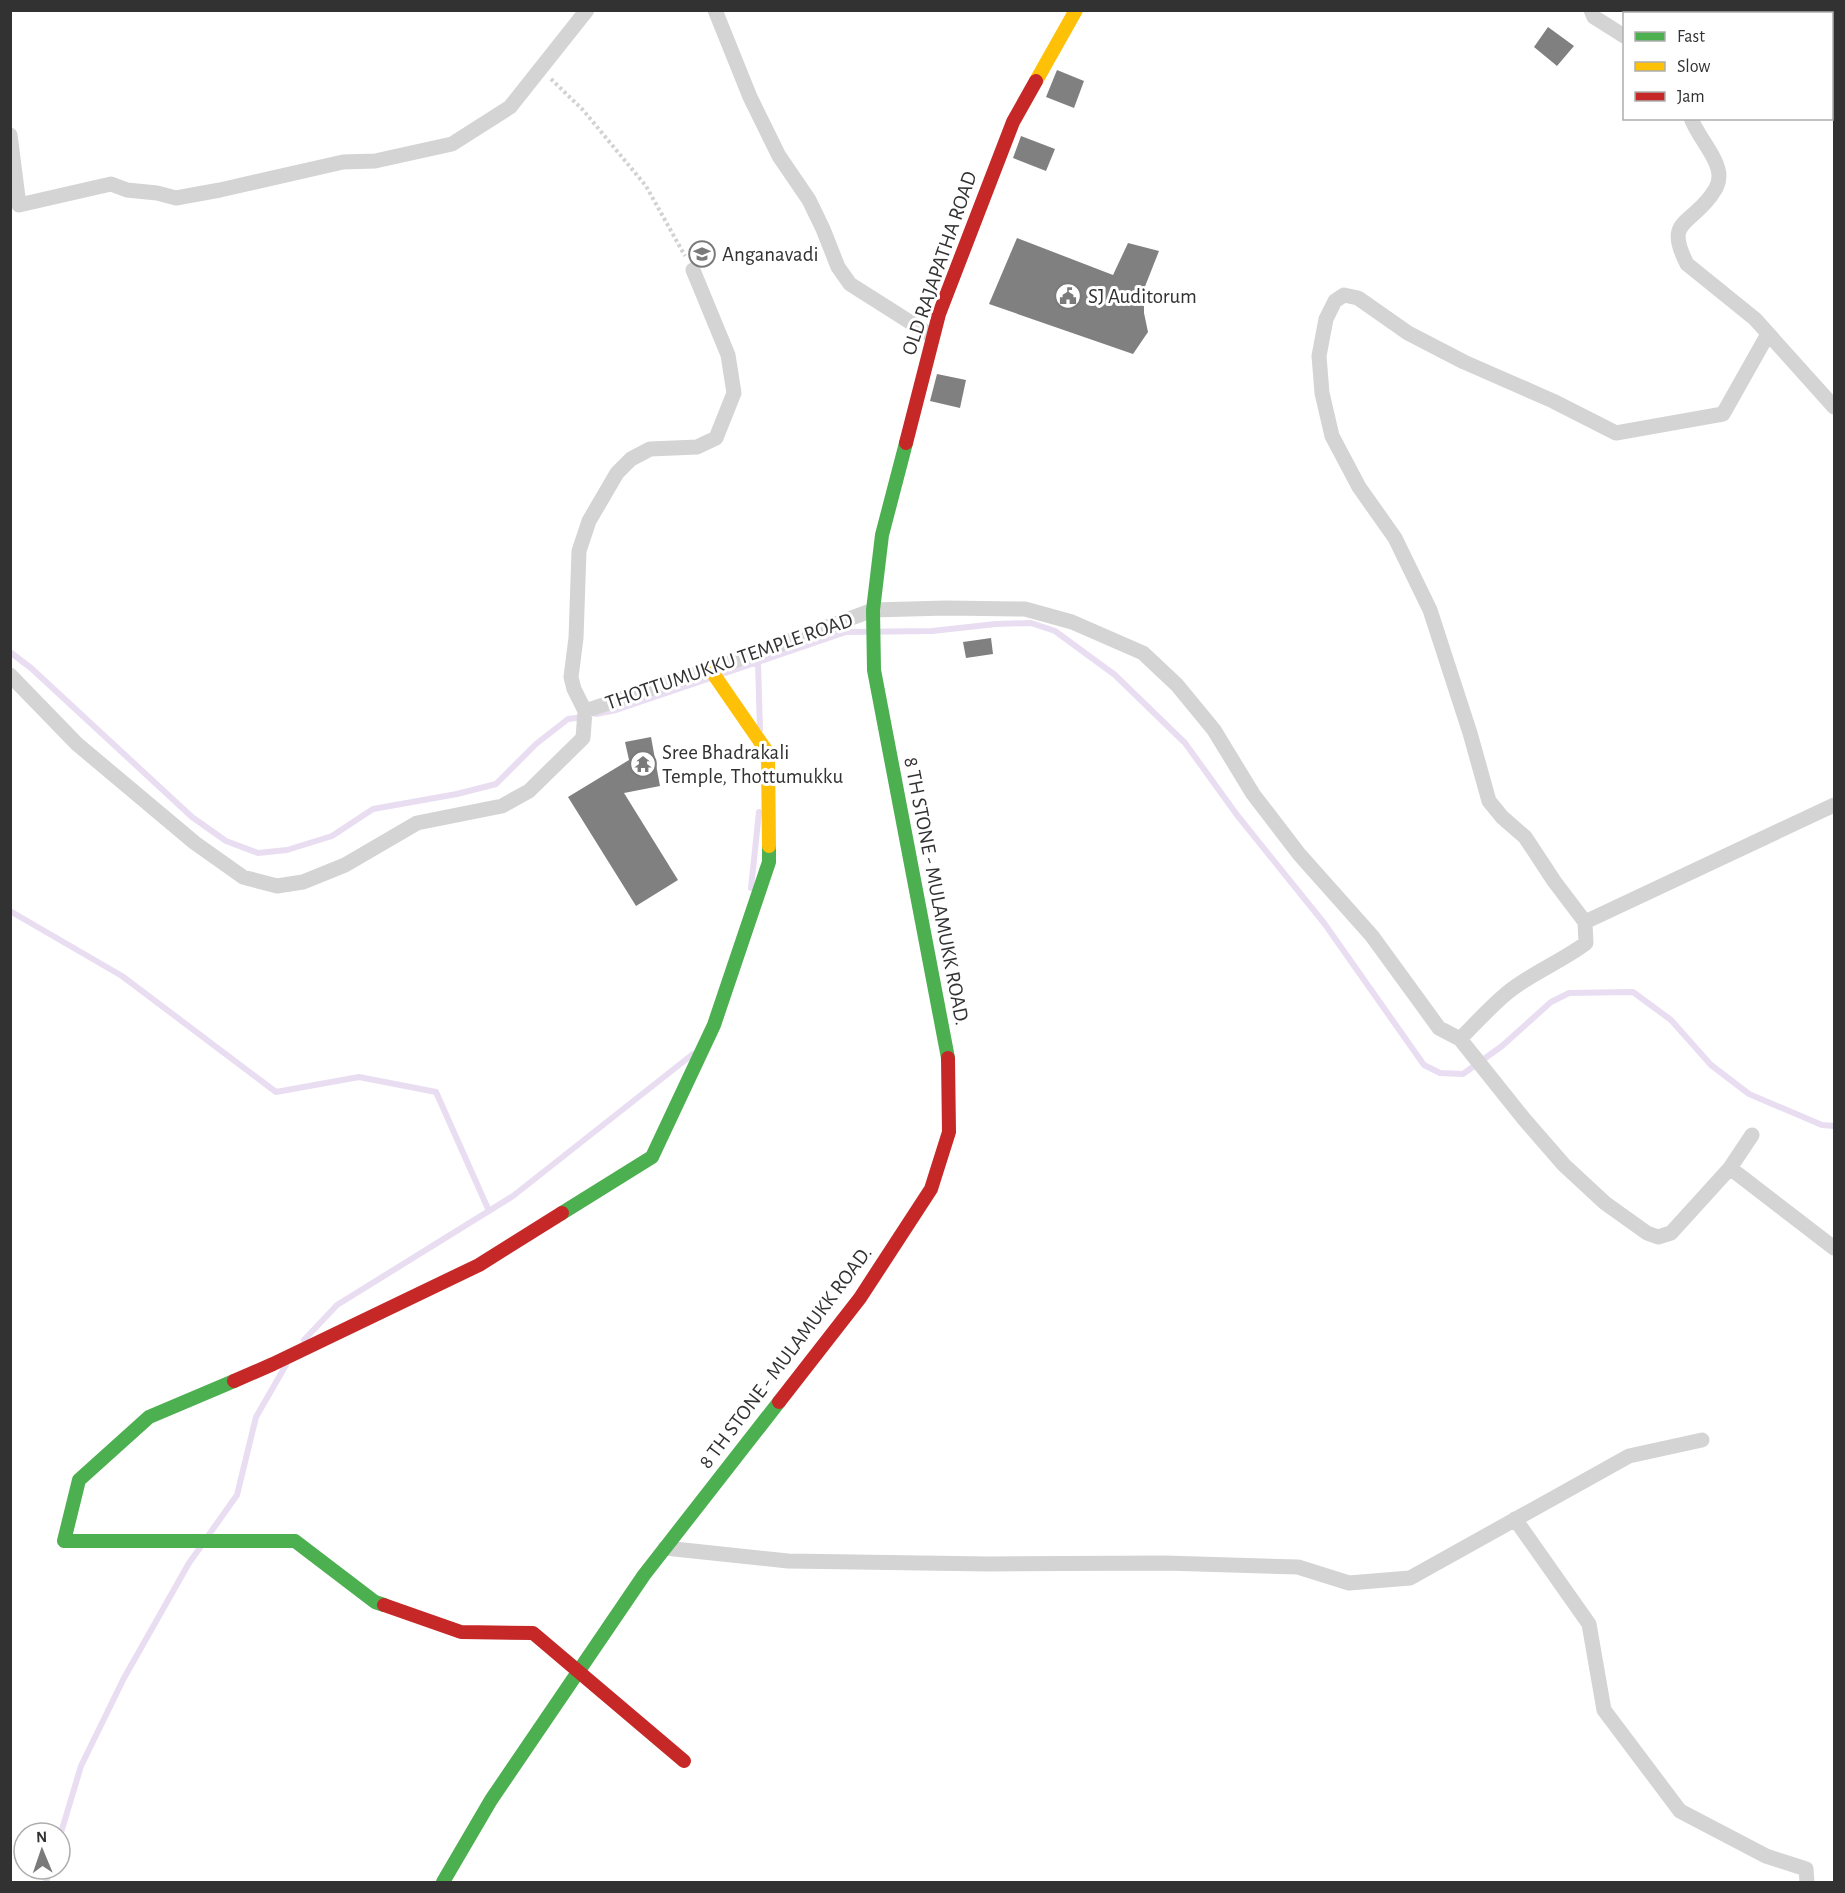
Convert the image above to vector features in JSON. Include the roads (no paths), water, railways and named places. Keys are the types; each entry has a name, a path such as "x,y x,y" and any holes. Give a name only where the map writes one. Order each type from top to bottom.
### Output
{"main road":[{"name":"OLD RAJAPATHA ROAD","path":"873,651 873,614 882,535 932,336 1013,122 1076,10"},
{"name":"8 TH STONE - MULAMUKK ROAD.","path":"442,1882 491,1800 577,1672 665,1548 860,1298 931,1189 949,1132 949,1065 874,670 873,651"},
{"path":"684,1761 534,1633 461,1632 375,1602 296,1541 64,1541 79,1480 149,1417 273,1364 479,1265 652,1157 714,1025 769,862 768,753 710,670"}],"street":[{"path":"10,135 19,205 111,184 127,190 157,193 176,198 343,162 375,161 452,144 510,107 587,10"},
{"path":"715,10 750,97 779,156 809,200 824,229 838,267 850,284 932,336"},
{"path":"1591,10 1594,17 1623,35"},
{"path":"1692,120 1696,132 1708,148 1719,175 1717,187 1707,200 1682,223 1677,237 1681,252 1688,264 1755,319 1834,407"},
{"path":"10,675 77,744 195,843 243,878 277,886 303,882 345,865 417,823 502,806 529,790 583,738 585,711 573,689 571,677 576,638 579,551 589,521 617,473 631,459 650,449 697,447 716,438 734,393 728,355 693,270"},
{"path":"1460,1039 1506,993 1586,943 1585,922 1525,837 1502,817 1489,801 1470,733 1430,610 1395,538 1359,487 1332,436 1322,393 1319,356 1326,319 1335,301 1344,295 1358,298 1408,333 1464,362 1552,401 1616,433 1723,414 1768,334"},
{"name":"THOTTUMUKKU TEMPLE ROAD","path":"585,711 873,614 946,608 1025,609 1072,622 1143,653 1177,685 1215,730 1252,794 1299,854 1372,936 1439,1028 1460,1039 1564,1165 1605,1203 1647,1233 1658,1237 1671,1233 1730,1168 1752,1135"},
{"path":"1585,922 1834,804"},
{"path":"1730,1168 1834,1248"},
{"path":"665,1548 788,1561 989,1564 1165,1563 1298,1567 1349,1583 1410,1578 1629,1456 1702,1440"},
{"path":"1515,1519 1589,1624 1604,1710 1680,1811 1766,1856 1806,1869 1807,1882"}],"waterway":[{"path":"596,714 616,710 846,632 932,631 996,624 1031,623 1055,631 1115,675 1185,743 1237,815 1324,923 1424,1065 1440,1073 1463,1074 1502,1046 1551,1002 1569,993 1633,992 1671,1020 1711,1065 1749,1094 1822,1125 1834,1126"},
{"path":"10,652 31,668 192,817 226,841 258,853 287,850 332,836 373,809 457,794 496,784 536,744 568,719 583,717"},
{"path":"758,662 760,730"},
{"path":"751,888 759,812"},
{"path":"10,911 122,976 276,1092 359,1077 436,1092 489,1211"},
{"path":"304,1340 337,1305 513,1196 693,1054"},
{"path":"208,1536 237,1495 256,1417 286,1365"},
{"path":"64,1821 81,1766 124,1678 189,1563 202,1545"}],"place":[{"name":"Anganavadi","path":"702,254"},
{"name":"SJ Auditorum","path":"1068,296"},
{"name":"Sree Bhadrakali Temple, Thottumukku","path":"643,764"}]}
